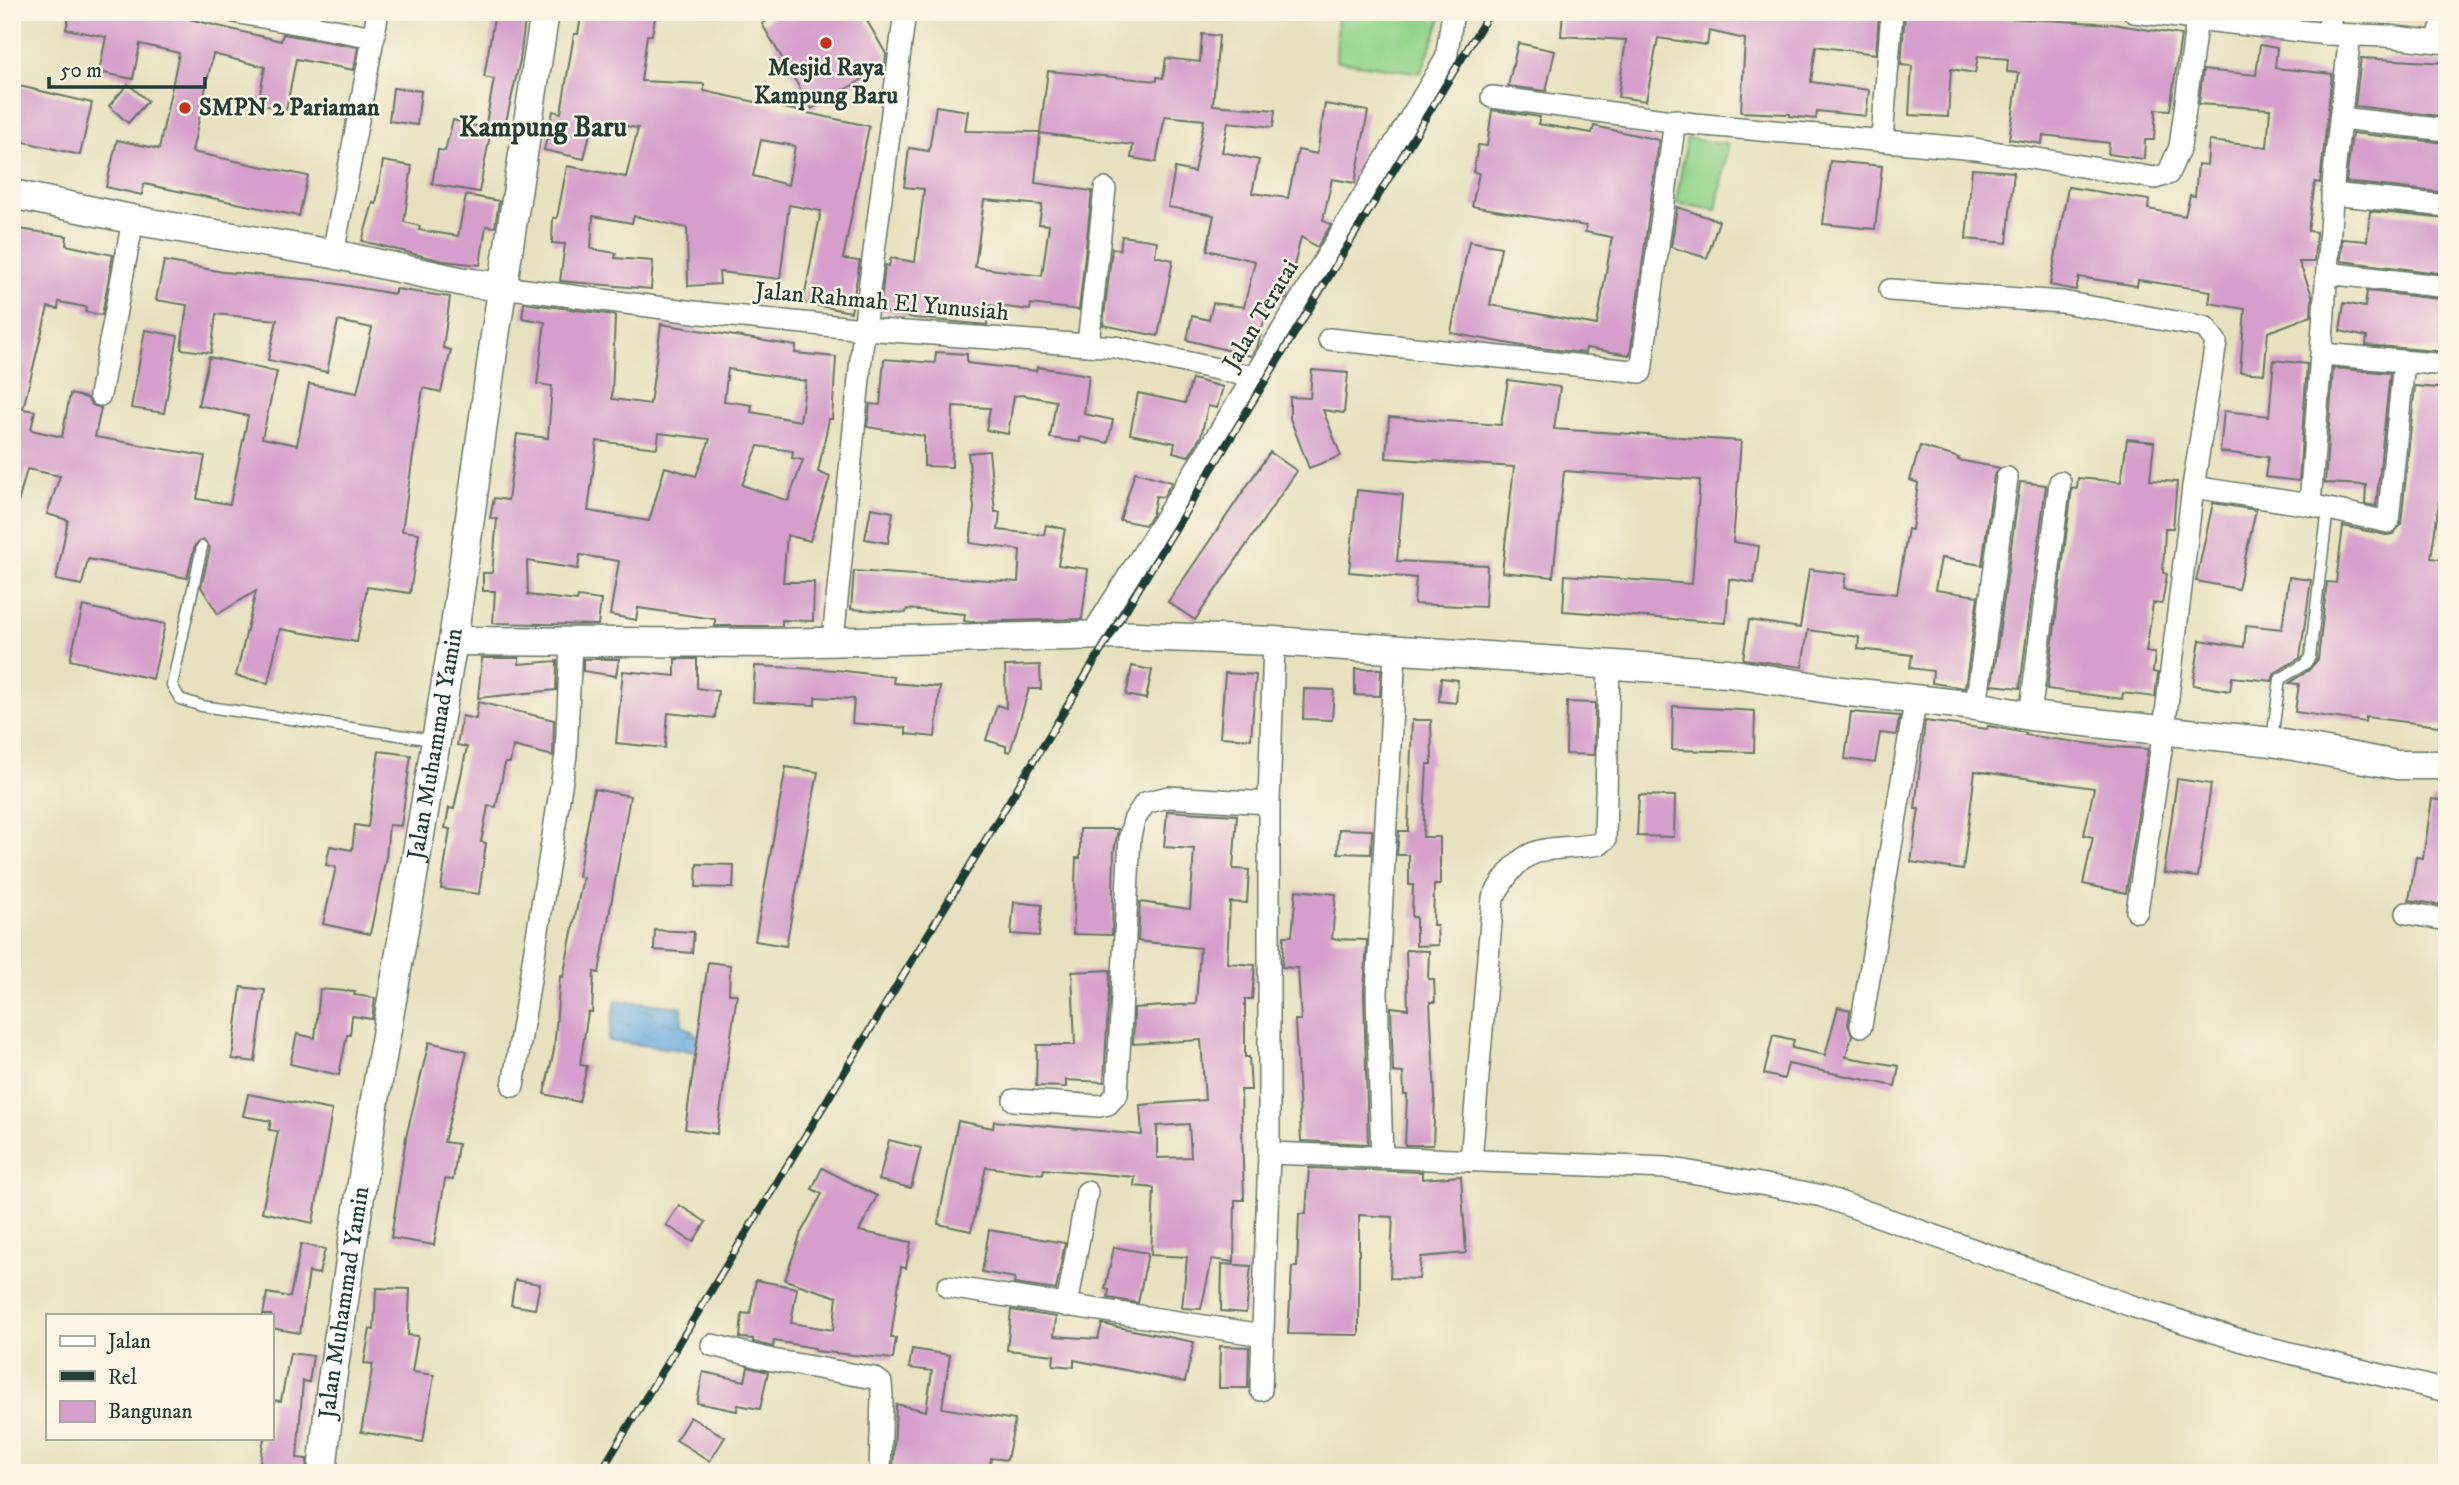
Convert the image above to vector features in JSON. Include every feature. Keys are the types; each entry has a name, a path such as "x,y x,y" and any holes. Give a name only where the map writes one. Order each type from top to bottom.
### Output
{"street":[{"path":"234,12 374,37"},
{"path":"333,254 378,12"},
{"name":"Jalan Muhammad Yamin","path":"322,1473 331,1386 372,1117 453,641 495,336 545,12"},
{"path":"833,640 864,329 905,12"},
{"name":"Jalan Teratai","path":"1091,636 1254,377 1446,59 1453,12"},
{"path":"1882,139 1892,12"},
{"path":"2134,12 2327,34 2442,42 2446,12"},
{"path":"2327,34 2332,12"},
{"path":"1492,97 1675,120 1804,134 1882,139 2042,158 2155,178 2168,174 2180,147 2197,18"},
{"path":"2319,507 2323,354 2332,194 2350,35"},
{"path":"2340,118 2447,131"},
{"path":"1329,339 1641,372 1675,120"},
{"path":"1088,344 1105,189"},
{"path":"12,194 132,220 333,254 464,282 503,287"},
{"path":"2332,194 2447,206"},
{"path":"100,395 132,220"},
{"path":"2327,274 2447,287"},
{"path":"464,282 474,290 491,316 495,336"},
{"name":"Jalan Rahmah El Yunusiah","path":"503,287 702,313 864,329 1088,344 1254,377"},
{"path":"1890,290 2062,302 2205,327 2216,342 2193,487 2164,730 2137,911"},
{"path":"2323,354 2447,365"},
{"path":"2193,487 2319,507 2388,522 2404,361"},
{"path":"1976,706 2007,478"},
{"path":"2030,716 2060,482"},
{"path":"453,641 571,644 1091,636 1275,641 1728,673 1841,691 1916,697 2030,716 2272,742 2397,765 2447,765"},
{"path":"1261,1390 1269,1153 1269,803 1275,641"},
{"path":"513,1086 563,774 571,644"},
{"path":"1382,1157 1377,993 1395,651"},
{"path":"1471,1161 1493,898 1512,867 1534,851 1600,844 1605,840 1609,664"},
{"path":"1861,1026 1916,697"},
{"path":"1014,1100 1100,1106 1108,1104 1117,1094 1130,836 1134,820 1145,803 1168,797 1269,803"},
{"path":"2407,913 2447,920"},
{"path":"1269,1153 1667,1168 1822,1196 2144,1310 2253,1344 2447,1391"},
{"path":"1067,1306 1087,1192"},
{"path":"948,1287 1263,1335"},
{"path":"712,1345 772,1360 874,1378 881,1383 880,1473"}],"lane":[{"path":"2272,742 2280,679 2305,664 2310,657 2319,507"},
{"path":"202,547 172,685 180,699 202,706 436,741"}],"green space":[{"path":"1338,12 1442,12 1442,16 1421,73 1336,61"},
{"path":"1687,138 1728,145 1716,210 1676,203"}],"water":[{"path":"616,1000 682,1007 682,1024 698,1036 696,1052 608,1041"}],"building":[{"path":"70,12 177,12 190,15 189,19 281,41 283,34 358,47 354,70 296,59 286,110 258,104 265,67 213,54 192,152 308,176 299,216 144,184 142,195 106,187 117,140 159,149 179,53 140,44 133,79 99,72 106,37 66,29"},
{"path":"495,12 526,12 520,60 505,126 486,123 494,79 484,77"},
{"path":"582,12 656,12 652,35 647,35 641,81 704,84 704,91 869,126 843,259 860,261 851,312 803,303 821,211 789,205 780,279 719,272 720,284 688,286 687,228 634,216 632,223 593,216 591,249 616,253 615,258 653,261 651,289 560,281 565,244 552,243 553,218 557,218 567,166 626,177 638,128 593,121 584,159 544,150 553,111 561,113 574,34 578,34","holes":["761,140 795,146 788,185 753,176"]},
{"name":"Mesjid Raya Kampung Baru","path":"780,12 862,12 886,54 885,66 812,109 762,24"},
{"path":"1563,12 1879,12 1876,54 1816,46 1811,82 1869,90 1866,116 1817,111 1816,119 1790,114 1741,112 1745,39 1709,31 1707,45 1658,38 1646,101 1618,97 1626,40 1561,36"},
{"path":"1905,12 2113,24 2181,35 2170,110 2156,109 2154,140 2145,140 2144,159 2108,154 2109,143 2043,135 2042,144 2009,139 2019,73 2007,72 2008,59 1978,56 1975,73 1951,69 1948,117 1909,115 1912,66 1901,65"},
{"path":"1202,34 1219,36 1213,105 1275,110 1273,127 1228,122 1222,152 1259,160 1252,193 1288,198 1298,150 1317,154 1325,104 1368,111 1355,183 1332,179 1323,220 1331,225 1317,247 1301,237 1286,299 1270,297 1258,345 1251,356 1187,340 1192,316 1209,320 1213,303 1244,307 1255,261 1207,250 1214,215 1168,207 1175,168 1194,172 1204,120 1165,116 1156,162 1131,158 1133,145 1040,133 1035,183 1092,191 1079,310 1031,304 1030,310 989,305 987,325 914,318 880,311 885,265 889,266 891,258 915,262 924,189 904,187 909,148 929,151 936,106 968,111 965,131 1040,132 1048,71 1157,81 1157,77 1163,78 1166,58 1200,62","holes":["984,200 1042,205 1039,224 1049,225 1042,276 975,267"]},
{"path":"1518,43 1555,51 1546,91 1508,86"},
{"path":"2260,45 2277,48 2275,68 2332,74 2320,183 2315,182 2308,231 2316,232 2314,262 2299,262 2312,295 2311,316 2268,332 2264,374 2240,372 2245,309 2209,303 2211,291 2138,280 2137,286 2079,277 2076,290 2050,285 2068,187 2149,200 2148,209 2185,216 2190,195 2195,196 2198,164 2207,165 2209,141 2267,147 2270,109 2199,104 2203,70 2256,75"},
{"path":"2361,58 2447,63 2447,117 2355,106"},
{"path":"128,84 148,101 128,123 109,106"},
{"path":"15,85 92,103 80,155 12,139"},
{"path":"393,88 421,91 417,125 389,121"},
{"path":"1492,110 1540,117 1538,124 1592,133 1594,126 1659,140 1630,355 1586,348 1585,353 1522,346 1451,333 1469,241 1501,247 1490,305 1597,325 1612,237 1585,232 1586,226 1472,206 1479,173 1473,172 1478,145 1487,146"},
{"path":"453,120 491,130 479,192 432,184 438,150 445,151"},
{"path":"2352,133 2447,143 2447,193 2346,182"},
{"path":"383,161 412,166 404,222 420,226 419,230 458,236 466,195 499,201 495,227 486,226 480,265 443,261 362,241 373,203 376,204"},
{"path":"1830,161 1882,166 1875,229 1823,224"},
{"path":"1972,169 2014,172 2007,243 1966,239"},
{"path":"1677,207 1719,221 1707,258 1671,247"},
{"path":"2370,211 2447,219 2447,274 2341,261 2342,239 2367,241"},
{"path":"12,228 67,236 66,245 113,255 102,315 85,312 86,307 59,302 58,309 48,307 23,409 35,411 31,430 62,437 70,394 87,398 92,405 101,408 95,437 205,456 197,499 230,504 248,416 198,405 209,357 277,372 262,438 297,445 309,384 357,393 372,328 338,321 327,372 268,360 277,320 216,314 211,353 181,349 187,305 156,300 164,261 223,272 315,280 395,294 395,289 450,297 443,348 451,350 441,392 423,388 402,531 419,533 410,593 367,587 357,642 280,629 268,683 236,676 256,591 218,614 201,587 210,548 204,540 195,545 187,578 88,559 82,585 56,580 68,520 47,514 60,476 27,469 18,503 12,502"},
{"path":"1122,236 1157,241 1155,256 1173,260 1158,336 1103,325 1112,248 1120,250"},
{"path":"2367,291 2447,300 2447,352 2366,345 2367,337 2340,331 2344,303 2365,307"},
{"path":"524,303 615,315 612,399 650,404 661,324 796,346 795,353 836,357 832,419 829,419 818,472 830,477 810,541 787,535 783,582 814,582 813,621 782,620 782,626 715,626 715,619 638,608 636,620 610,615 619,561 580,555 578,569 527,561 528,595 577,601 578,597 601,600 598,625 493,623 495,591 483,591 483,573 492,573 497,519 490,518 494,498 508,500 517,434 548,438 552,386 537,384 545,322 522,318","holes":["728,369 806,381 800,421 751,412 752,405 724,401","659,433 710,439 696,476 665,467 649,521 588,511 597,441 657,448","758,446 793,451 792,458 803,460 788,501 742,485"]},
{"path":"145,330 178,336 164,413 131,408"},
{"path":"936,352 967,354 967,363 1036,371 1037,367 1089,375 1084,414 1113,420 1108,443 1080,437 1080,442 1050,438 1056,401 1014,396 1008,434 986,430 990,408 953,406 952,467 924,466 924,436 867,427 870,404 880,405 884,359 935,363"},
{"path":"2274,360 2307,364 2299,481 2265,477 2268,457 2220,452 2224,411 2269,416"},
{"path":"2333,368 2390,373 2376,506 2365,504 2366,485 2325,483"},
{"path":"1312,370 1348,373 1344,413 1323,410 1341,456 1309,468 1290,418 1290,397 1310,398"},
{"path":"1192,379 1223,387 1217,408 1208,406 1201,436 1189,456 1173,452 1175,443 1130,434 1138,393 1185,403"},
{"path":"1508,380 1560,387 1554,429 1741,441 1733,542 1759,546 1754,583 1729,579 1726,623 1563,611 1565,575 1692,584 1700,480 1564,471 1553,577 1502,572 1514,467 1386,458 1389,417 1501,425"},
{"path":"2415,386 2447,389 2447,502 2439,502 2431,558 2444,560 2442,572 2447,573 2447,727 2366,717 2365,722 2295,712 2299,684 2289,683 2309,670 2318,659 2327,582 2336,583 2343,526 2386,535 2393,534 2401,524"},
{"path":"2127,439 2154,442 2150,480 2177,482 2173,528 2165,528 2163,573 2167,574 2162,604 2153,603 2146,652 2155,653 2153,672 2158,673 2155,697 2123,693 2122,699 2047,689 2072,488 2077,489 2078,478 2121,482"},
{"path":"1920,446 1959,458 1958,460 2000,468 1994,476 1982,565 1941,558 1935,590 1978,596 1965,688 1932,683 1933,671 1910,668 1912,655 1858,649 1859,637 1808,630 1802,667 1743,659 1749,620 1800,628 1809,569 1846,574 1844,588 1897,594 1908,529 1912,530 1918,483 1910,480"},
{"path":"989,451 995,512 1000,512 998,530 1044,535 1046,525 1065,529 1058,565 1088,569 1082,619 970,622 964,621 965,614 907,609 906,613 851,609 854,571 1018,582 1020,550 970,543 974,508 968,453"},
{"path":"1270,452 1297,471 1195,620 1168,602"},
{"path":"1135,472 1172,482 1163,497 1156,496 1152,515 1145,525 1120,520"},
{"path":"2020,482 2046,485 2020,688 1992,685"},
{"path":"1357,490 1403,495 1397,561 1487,565 1485,607 1414,604 1416,578 1349,572"},
{"path":"2213,503 2256,510 2238,589 2196,581"},
{"path":"871,508 893,512 888,543 865,539"},
{"path":"2289,577 2311,580 2300,658 2275,673 2272,681 2232,677 2230,691 2193,685 2200,640 2244,647 2246,625 2282,629"},
{"path":"83,606 165,624 153,679 70,660"},
{"path":"482,658 519,658 519,664 557,661 556,690 478,698"},
{"path":"583,659 619,659 616,676 583,671"},
{"path":"675,659 697,659 697,688 718,691 715,718 668,713 665,748 616,743 623,671 675,676"},
{"path":"1040,665 1041,689 1029,689 1010,752 1006,751 1006,746 986,740 997,705 1006,708 1005,666"},
{"path":"755,666 837,670 894,677 893,683 940,687 935,737 906,734 906,728 852,723 854,699 815,697 815,705 753,702"},
{"path":"1132,666 1152,670 1146,699 1126,695"},
{"path":"1355,669 1381,669 1380,696 1355,695"},
{"path":"1225,673 1256,675 1251,739 1220,737"},
{"path":"1441,678 1458,680 1456,703 1439,701"},
{"path":"1304,689 1334,690 1332,720 1303,719"},
{"path":"478,702 554,720 553,756 513,746 510,763 505,763 496,807 488,806 481,842 486,843 479,894 441,889 450,829 445,828 449,808 454,809 467,747 457,745 462,716 476,719"},
{"path":"1567,702 1595,703 1594,755 1566,754"},
{"path":"1673,706 1755,711 1754,752 1672,750"},
{"path":"1851,712 1900,716 1896,735 1880,733 1875,763 1845,759"},
{"path":"1412,720 1431,720 1432,764 1427,764 1423,837 1440,837 1440,885 1434,885 1433,925 1437,925 1438,945 1416,946 1416,917 1412,917 1413,885 1409,885 1409,855 1397,855 1399,831 1408,831"},
{"path":"1925,721 1987,729 1988,726 2026,733 2025,735 2148,749 2126,893 2083,884 2093,837 2084,835 2094,788 1975,771 1963,870 1911,862 1919,809 1915,809"},
{"path":"379,751 411,755 401,826 389,825 386,857 370,934 323,924 336,867 326,865 330,846 352,850 355,825 368,827"},
{"path":"786,767 818,772 786,946 755,941"},
{"path":"2177,779 2211,784 2198,877 2164,873"},
{"path":"594,789 630,796 599,973 594,972 592,1012 588,1012 580,1065 587,1066 579,1102 544,1094 554,1050 560,976 563,977 583,877 578,876"},
{"path":"1639,795 1675,796 1674,837 1637,836"},
{"path":"2432,799 2447,801 2447,867 2441,905 2409,900 2416,857 2423,858"},
{"path":"1167,811 1237,815 1233,869 1249,870 1247,903 1230,902 1227,963 1255,965 1252,999 1245,999 1245,1057 1249,1057 1251,1090 1241,1090 1244,1200 1235,1200 1234,1262 1212,1259 1201,1309 1182,1308 1187,1257 1151,1255 1154,1188 1134,1186 1135,1177 1044,1169 1043,1174 986,1167 971,1231 938,1224 958,1121 993,1128 994,1121 1142,1135 1140,1105 1205,1100 1201,1040 1133,1044 1134,1008 1196,1004 1200,948 1138,941 1140,902 1190,909 1194,849 1164,847","holes":["1189,1124 1191,1157 1157,1158 1157,1126"]},
{"path":"1080,829 1118,829 1114,852 1112,935 1073,934"},
{"path":"1339,829 1372,830 1371,854 1338,853"},
{"path":"697,864 734,865 733,888 696,887"},
{"path":"1296,890 1336,894 1332,939 1367,940 1364,993 1368,1144 1301,1141 1295,1020 1301,1020 1298,968 1282,967 1284,936 1292,936"},
{"path":"1014,902 1042,905 1039,936 1011,934"},
{"path":"655,930 694,932 692,953 654,950"},
{"path":"1406,950 1429,951 1428,979 1434,979 1435,1002 1430,1002 1435,1097 1433,1145 1405,1145 1407,1095 1404,1095 1403,1073 1393,1072 1391,1007 1408,1009"},
{"path":"708,962 730,965 729,994 737,994 717,1134 685,1129"},
{"path":"1110,970 1104,1082 1066,1080 1066,1087 1036,1086 1037,1045 1075,1045 1072,972"},
{"path":"241,987 265,990 255,1062 232,1059"},
{"path":"320,989 355,992 354,995 375,998 372,1019 352,1016 350,1035 347,1035 339,1075 290,1064 297,1034 315,1038"},
{"path":"1838,1007 1850,1010 1848,1025 1852,1035 1846,1057 1899,1066 1895,1086 1788,1064 1784,1079 1764,1074 1773,1035 1794,1040 1792,1048 1825,1055"},
{"path":"429,1042 467,1051 444,1142 458,1144 453,1180 445,1179 434,1245 391,1238 406,1137"},
{"path":"248,1094 332,1110 313,1223 262,1212 278,1131 269,1130 271,1121 243,1116"},
{"path":"889,1140 921,1148 911,1188 879,1180"},
{"path":"822,1168 877,1196 859,1231 911,1242 906,1268 901,1267 891,1338 896,1338 893,1359 815,1351 815,1348 774,1341 773,1347 753,1342 753,1339 740,1338 742,1313 750,1314 756,1280 797,1288 791,1323 833,1330 837,1297 785,1280 801,1233 822,1194 812,1189"},
{"path":"1309,1168 1422,1172 1422,1179 1461,1176 1466,1253 1421,1257 1419,1279 1390,1278 1393,1217 1359,1215 1359,1335 1288,1334 1292,1267 1297,1267 1299,1214 1306,1214"},
{"path":"679,1205 706,1222 693,1242 666,1225"},
{"path":"989,1230 1065,1243 1056,1290 1014,1284 1015,1278 982,1272"},
{"path":"301,1244 325,1249 319,1274 309,1272 300,1333 273,1328 273,1314 263,1314 267,1293 290,1297"},
{"path":"1114,1247 1148,1253 1138,1303 1108,1298 1109,1290 1105,1289"},
{"path":"1222,1264 1251,1266 1246,1313 1221,1311"},
{"path":"515,1280 540,1284 535,1309 511,1305"},
{"path":"376,1288 410,1289 408,1335 418,1336 412,1372 434,1375 423,1442 361,1432 373,1364 364,1363 370,1329 374,1330"},
{"path":"1011,1310 1056,1317 1054,1336 1098,1339 1102,1324 1194,1342 1185,1382 1074,1360 1074,1367 1053,1365 1054,1355 1007,1350"},
{"path":"1220,1346 1249,1347 1248,1388 1219,1388"},
{"path":"912,1349 950,1355 942,1408 1015,1420 1007,1460 991,1458 989,1473 893,1473 896,1404 926,1411 932,1371 909,1368"},
{"path":"290,1353 313,1356 309,1382 303,1381 297,1458 307,1459 306,1473 258,1473 264,1440 273,1440 273,1400 281,1401"},
{"path":"748,1367 768,1372 760,1409 738,1405 737,1411 697,1403 703,1372 745,1381"},
{"path":"690,1417 725,1437 710,1461 676,1440"}],"railway":[{"path":"600,1473 1490,12"}],"place":[{"name":"Mesjid Raya Kampung Baru","path":"826,43"},
{"name":"SMPN 2 Pariaman","path":"185,108"}],"district":[{"name":"Kampung Baru","path":"543,127"}]}
